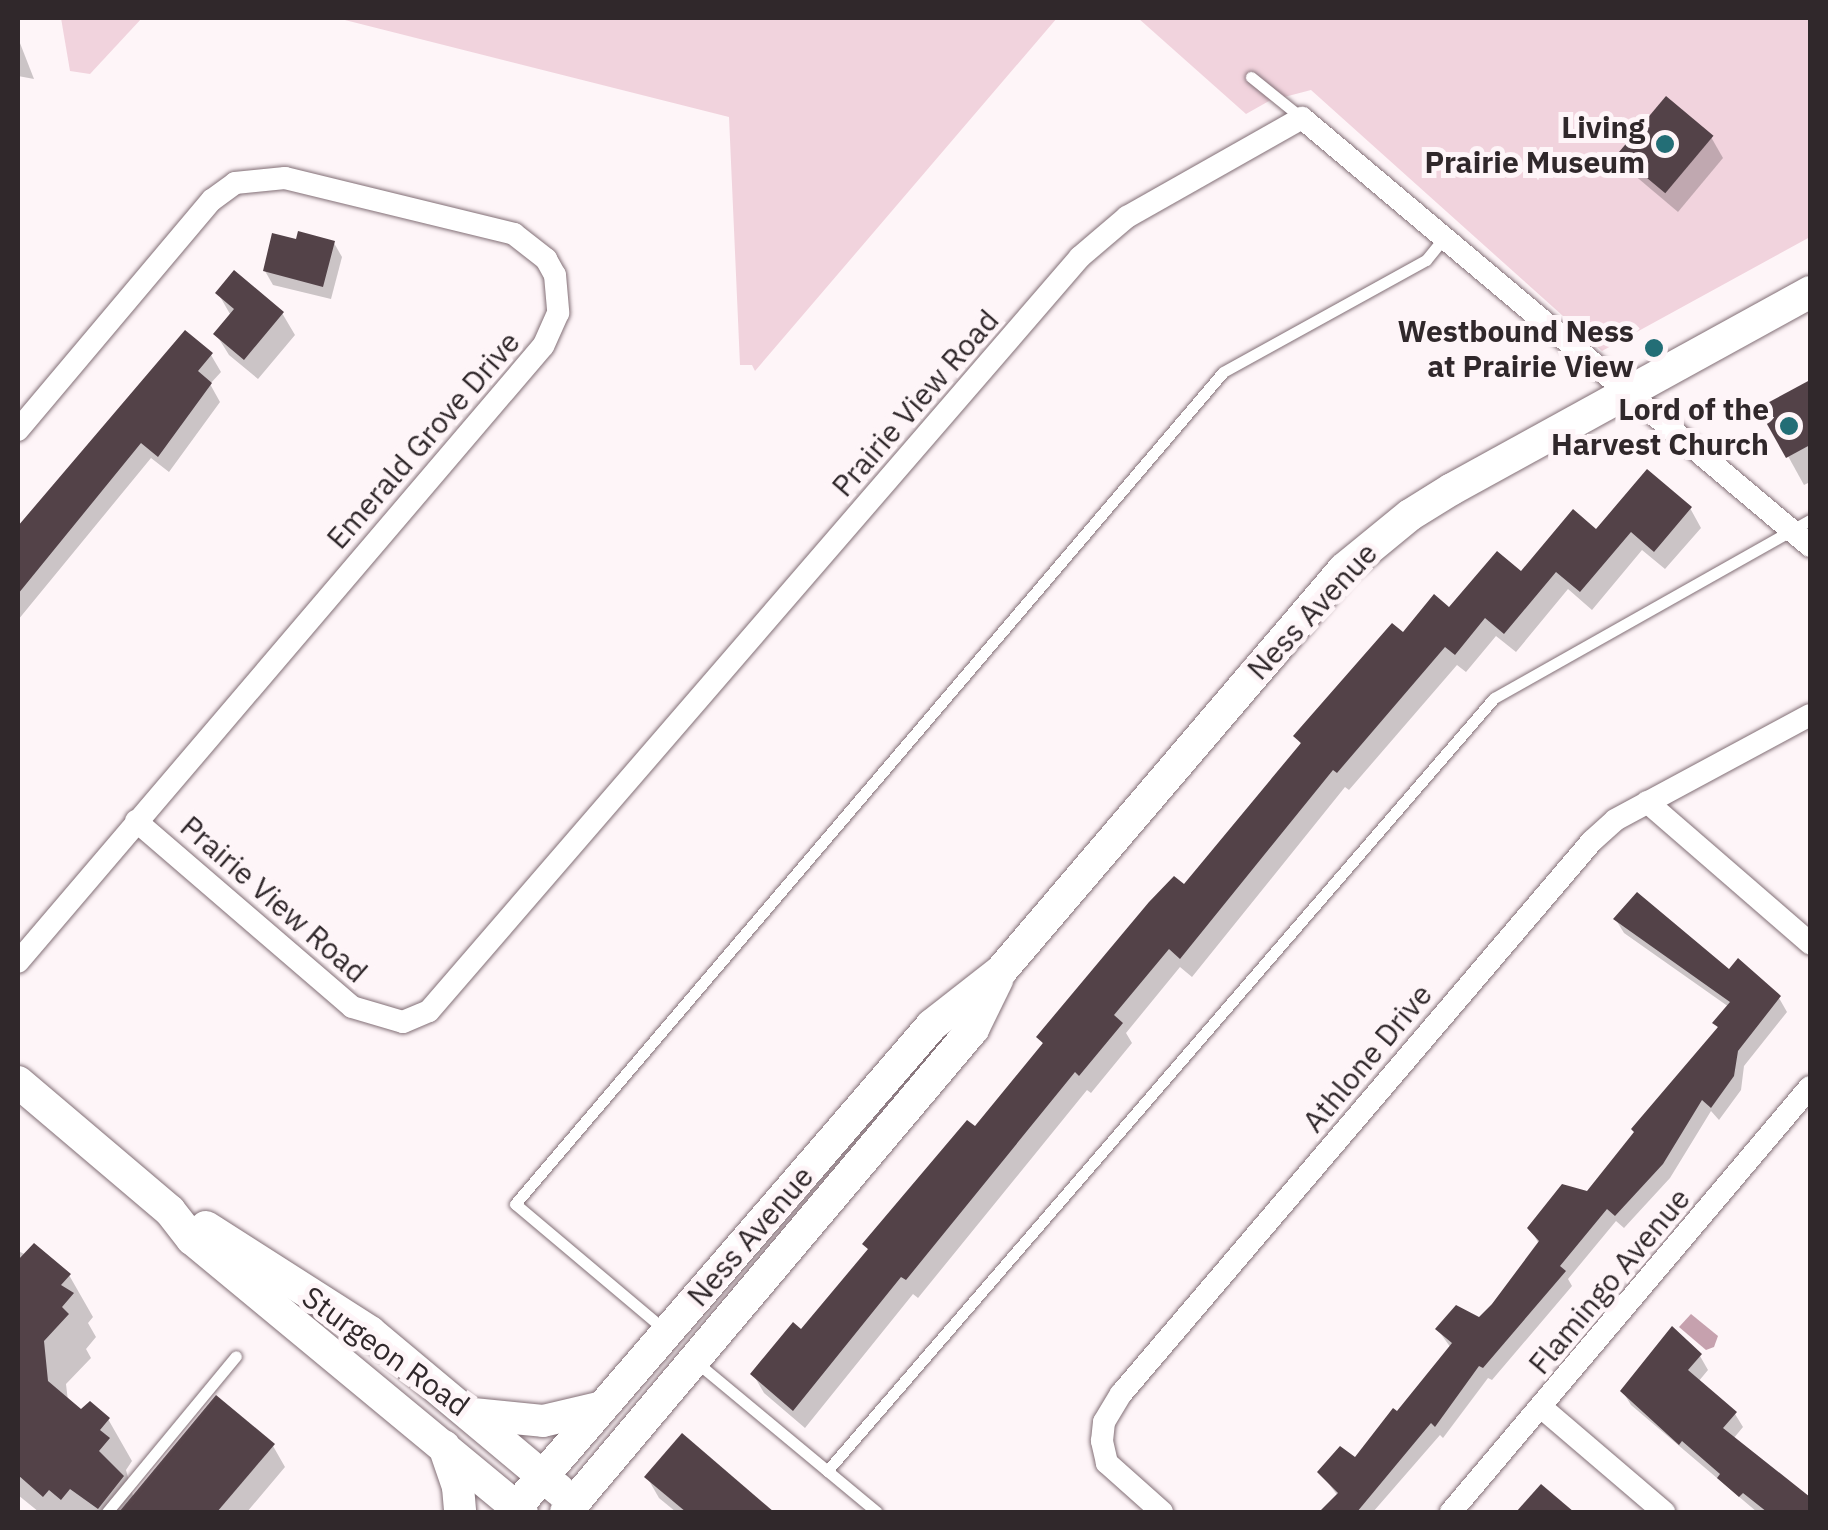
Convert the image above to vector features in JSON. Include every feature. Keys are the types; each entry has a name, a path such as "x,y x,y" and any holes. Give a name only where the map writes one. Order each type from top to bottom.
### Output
{"main road":[{"name":"Ness Avenue","path":"516,1511 666,1331 932,1025 1001,971 1344,569 1424,506 1810,292"},
{"name":"Ness Avenue","path":"575,1509 973,1028 1001,971"},
{"name":"Sturgeon Road","path":"18,1082 170,1211 192,1239 444,1446 516,1511"},
{"name":"Sturgeon Road","path":"170,1211 204,1226 370,1332 473,1414 575,1509"},
{"path":"473,1414 543,1421 602,1407"},
{"path":"444,1446 458,1487 460,1512"}],"street":[{"path":"1302,118 1628,392 1804,532"},
{"name":"Prairie View Road","path":"136,821 352,1007 403,1022 429,1010 1080,257 1128,216 1302,118"},
{"name":"Emerald Grove Drive","path":"18,430 212,200 235,183 286,178 514,234 546,259 556,276 558,313 543,346 18,962"},
{"name":"Athlone Drive","path":"1162,1512 1107,1463 1102,1441 1104,1422 1122,1394 1592,840 1647,802 1810,715"},
{"path":"1647,802 1810,943"},
{"name":"Flamingo Avenue","path":"1451,1512 1810,1086"},
{"path":"1541,1407 1664,1512"}],"lane":[{"path":"1251,77 1302,118"},
{"path":"666,1331 515,1204 1223,372 1426,260 1444,238"},
{"path":"828,1471 1494,698 1804,532"},
{"path":"107,1512 236,1356"},
{"path":"695,1361 877,1512"}],"shaded area":[{"path":"61,18 142,18 90,74 70,71"},
{"path":"337,18 1057,18 755,371 752,365 740,365 729,117"},
{"name":"Living Prairie Museum","path":"1138,18 1810,18 1810,237 1602,351 1311,90 1269,101 1246,114"},
{"path":"1691,1314 1718,1336 1714,1347 1706,1350 1679,1327"}],"building":[{"name":"Living Prairie Museum","path":"1666,96 1713,136 1665,193 1618,153"},
{"path":"298,231 335,241 323,287 263,271 272,233 296,239"},
{"path":"234,270 284,312 244,360 213,334 234,309 215,293"},
{"path":"185,330 213,353 198,371 212,383 158,457 141,443 18,594 18,526"},
{"name":"Lord of the Harvest Church","path":"1810,380 1810,445 1786,458 1758,408"},
{"path":"1647,469 1692,507 1654,552 1631,532 1580,592 1556,572 1504,634 1485,618 1455,655 1445,647 1337,773 1333,770 1180,959 1169,949 1114,1015 1123,1023 1079,1076 1075,1072 906,1280 901,1277 793,1411 750,1374 793,1322 801,1329 868,1249 862,1244 967,1120 975,1126 1043,1043 1036,1037 1149,902 1174,876 1184,884 1301,743 1293,736 1392,623 1403,632 1434,594 1449,607 1497,551 1521,571 1573,509 1596,529"},
{"path":"1637,892 1729,969 1738,958 1781,996 1738,1051 1734,1076 1711,1108 1702,1100 1663,1164 1615,1216 1607,1209 1560,1266 1566,1271 1483,1368 1479,1366 1435,1427 1431,1423 1357,1512 1319,1512 1338,1493 1317,1472 1340,1446 1355,1457 1393,1408 1397,1411 1452,1343 1435,1329 1456,1305 1479,1317 1492,1304 1539,1241 1527,1228 1562,1184 1587,1191 1634,1132 1631,1129 1718,1027 1712,1023 1730,1002 1613,919"},
{"path":"34,1243 71,1274 61,1285 74,1293 62,1307 69,1314 44,1341 48,1381 81,1409 90,1401 110,1418 100,1430 110,1438 99,1451 124,1476 98,1509 70,1489 61,1500 49,1490 43,1497 18,1475 18,1260"},
{"path":"1672,1326 1702,1354 1688,1370 1737,1412 1723,1428 1810,1497 1810,1512 1767,1512 1743,1493 1739,1497 1717,1478 1720,1474 1682,1441 1679,1445 1620,1391"},
{"path":"216,1395 275,1444 217,1512 119,1512"},
{"path":"682,1433 774,1512 686,1512 644,1477"},
{"path":"1541,1484 1574,1512 1516,1512"}],"place":[{"name":"Living Prairie Museum","path":"1665,144"},
{"name":"Westbound Ness at Prairie View","path":"1654,348"},
{"name":"Lord of the Harvest Church","path":"1789,426"}]}
